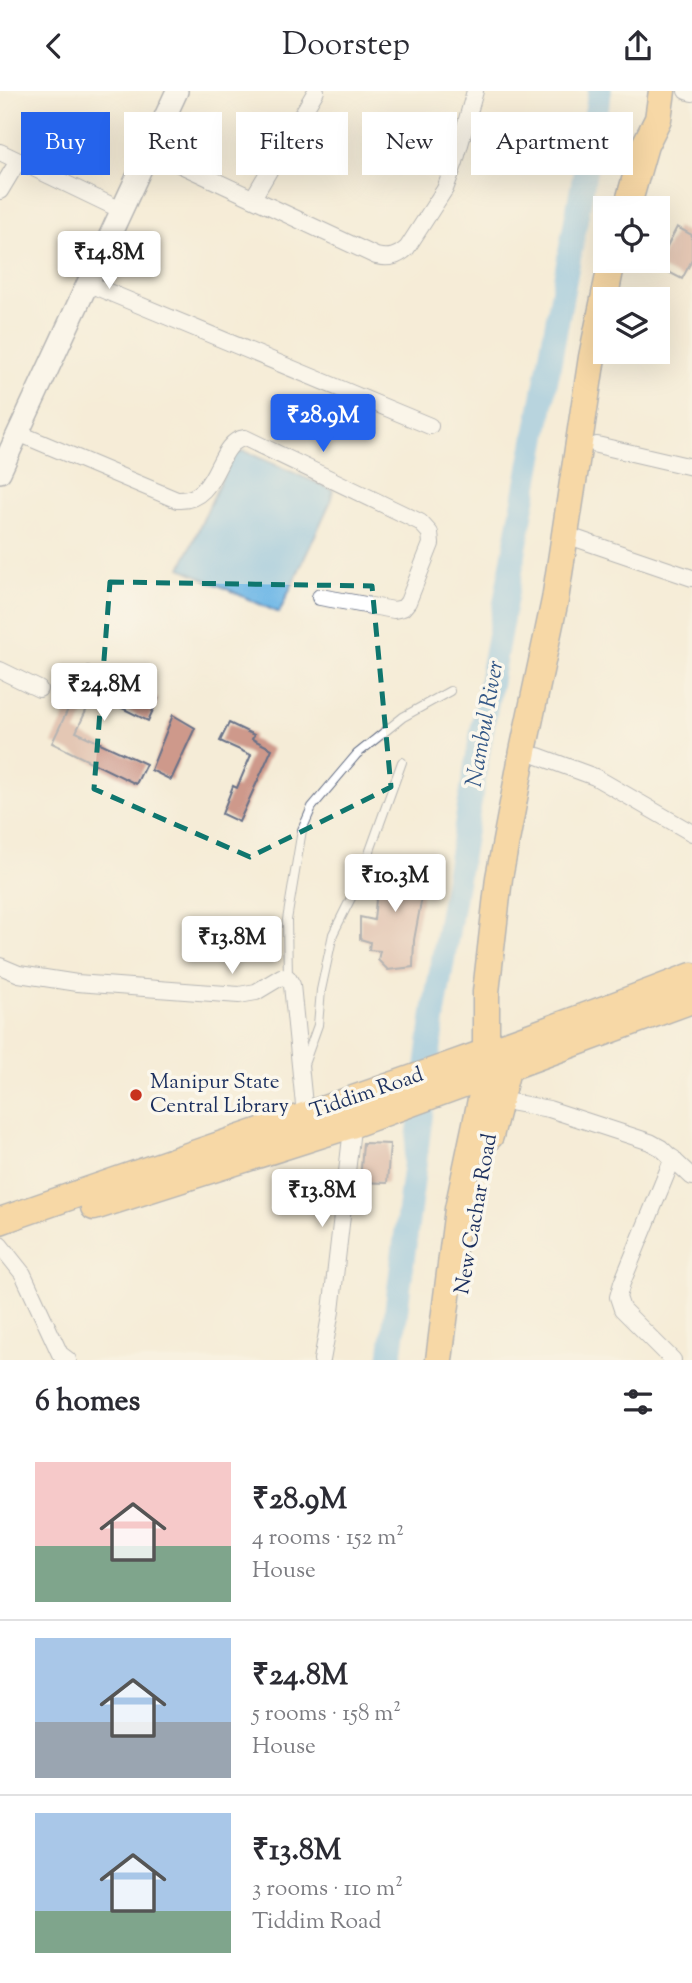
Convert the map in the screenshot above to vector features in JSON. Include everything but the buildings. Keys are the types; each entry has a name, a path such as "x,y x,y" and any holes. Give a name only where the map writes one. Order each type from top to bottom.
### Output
{"highway":[{"path":"630,196 645,145 658,119 662,91"},
{"path":"0,1239 130,1195 389,1099 489,1075 488,956 499,878 553,611 592,357 610,273"},
{"name":"Tiddim Road","path":"489,1075 587,1017 692,976"},
{"name":"Tiddim Road","path":"389,1099 489,1075 692,1000"},
{"name":"New Cachar Road","path":"439,1360 458,1209 489,1075"},
{"name":"New Cachar Road","path":"455,1360 489,1075"},
{"name":"Tiddim Road","path":"0,1221 305,1115 353,1112"}],"street":[{"path":"167,112 177,91"},
{"path":"253,198 316,91"},
{"path":"203,175 376,256 399,255 407,248 445,189 475,91"},
{"path":"686,91 692,93"},
{"path":"0,152 121,210"},
{"path":"0,191 18,161"},
{"path":"0,472 137,175"},
{"path":"89,284 430,426"},
{"path":"18,433 177,500 188,501 203,492 233,442 245,438 421,522 430,533 431,544 408,602 403,608 394,610 320,597"},
{"path":"597,445 692,467"},
{"path":"566,535 692,578"},
{"path":"0,670 39,689"},
{"path":"538,756 595,777 692,833"},
{"path":"0,966 19,974 77,983 239,995 256,992 281,977 288,978 292,985 305,1115"},
{"path":"489,1075 549,1109 650,1142 673,1158 692,1177"},
{"path":"321,1360 331,1311 353,1112"},
{"path":"673,1158 618,1297 622,1309 673,1360"},
{"path":"0,1245 23,1274 61,1354 68,1360"}],"lane":[{"path":"288,978 287,920 302,830 312,807 357,754 403,717 450,691"},
{"path":"301,1073 318,1025 321,990 333,934 358,884 402,762"}],"highlighted area":[{"path":"110,582 372,586 391,787 250,857 94,789"}],"water":[{"path":"244,451 333,490 330,503 279,613 181,568 233,454"}],"waterway":[{"name":"Nambul River","path":"390,1360 434,1012 493,667 600,91"}],"place":[{"name":"Manipur State Central Library","path":"136,1095"}]}
